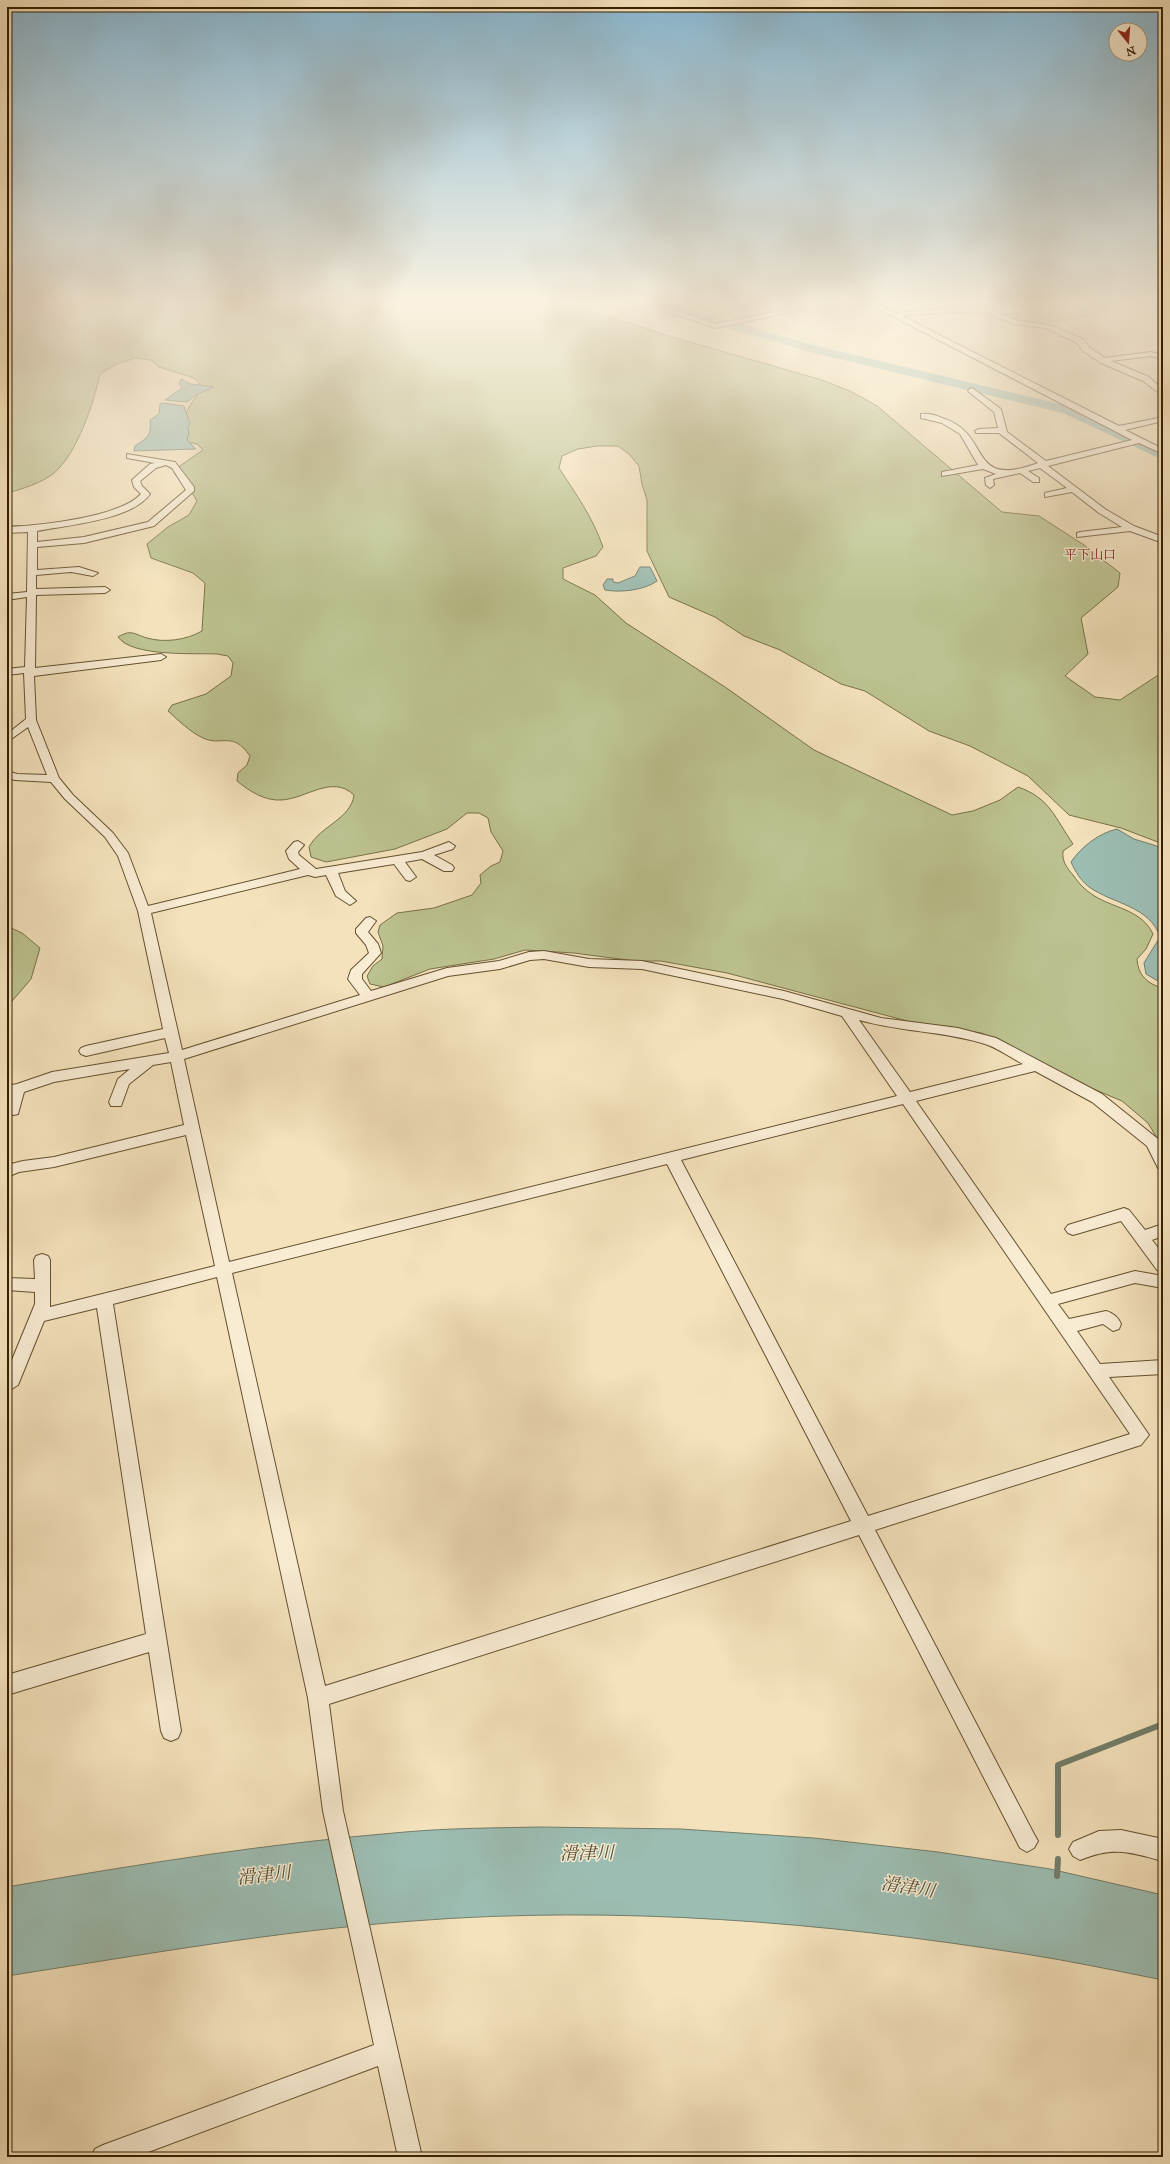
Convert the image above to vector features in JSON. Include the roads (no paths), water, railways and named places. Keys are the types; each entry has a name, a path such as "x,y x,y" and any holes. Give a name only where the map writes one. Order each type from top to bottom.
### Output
{"street":[{"path":"987,402 998,411 1003,433 1009,440 1102,511 1131,528 1163,540"},
{"path":"1065,402 1118,429 1135,441 1163,452"},
{"path":"924,416 942,420 959,429 968,438 979,460 984,466 1007,475"},
{"path":"1118,429 1163,419"},
{"path":"979,431 1002,430"},
{"path":"990,485 989,478 1007,475 1042,464 1135,441"},
{"path":"32,545 84,540 151,524 190,490 190,487 179,476 176,466 169,463 140,460 130,456"},
{"path":"7,530 33,529 124,510 141,500 146,494 138,487 136,480 154,466 169,463"},
{"path":"943,465 951,465 959,471"},
{"path":"945,474 984,466"},
{"path":"1022,470 1036,480"},
{"path":"1048,495 1073,489"},
{"path":"1080,535 1131,528"},
{"path":"33,529 30,720 54,779 69,797 109,835 124,856 144,911 222,1270 318,1698 335,1819 362,1947 410,2157"},
{"path":"32,573 80,570 93,573"},
{"path":"82,591 113,582"},
{"path":"7,597 32,594 105,590"},
{"path":"7,672 30,671 161,657"},
{"path":"7,739 30,720"},
{"path":"7,774 15,777 54,779"},
{"path":"298,845 292,851 292,856 309,871"},
{"path":"144,911 309,871 331,872 424,855 449,846"},
{"path":"424,855 448,868"},
{"path":"397,860 410,877"},
{"path":"331,872 340,893 350,901"},
{"path":"368,998 355,979 356,973 375,953 372,944 362,933 362,929 370,921"},
{"path":"13,1110 11,1090 52,1077 175,1057 368,998 447,972 500,965 529,956 544,955 589,963 642,965 757,989 898,1026 977,1037 991,1041 1102,1101 1153,1143 1163,1164"},
{"path":"318,1698 1135,1440 1140,1435 848,1014"},
{"path":"86,1051 170,1032"},
{"path":"116,1102 123,1082 149,1061"},
{"path":"38,1316 1035,1066"},
{"path":"7,1172 20,1166 35,1166 54,1162 191,1129"},
{"path":"672,1158 1027,1841"},
{"path":"1073,1229 1124,1214 1163,1266"},
{"path":"1141,1238 1163,1230"},
{"path":"7,1385 12,1380 43,1304 42,1260"},
{"path":"1047,1301 1135,1277 1163,1282"},
{"path":"7,1284 42,1286"},
{"path":"104,1299 171,1731"},
{"path":"1065,1327 1106,1317 1113,1324"},
{"path":"1096,1371 1163,1366"},
{"path":"7,1685 157,1640"},
{"path":"1080,1849 1089,1843 1104,1840 1138,1844 1163,1850"},
{"path":"108,2156 387,2051"}],"water":[{"path":"164,403 184,406 190,424 188,427 189,434 187,440 196,449 134,451 135,446 148,436 150,430 150,420 159,414 160,404"},
{"path":"640,567 650,567 657,581 639,589 618,591 605,590 603,585 607,579 613,579 613,582 618,583 635,576"},
{"path":"1117,829 1134,839 1163,848 1163,984 1146,974 1144,963 1160,937 1155,927 1148,918 1139,912 1089,887 1078,876 1071,862 1075,856 1091,841"},
{"name":"滑津川","path":"540,1827 681,1829 814,1838 938,1852 1050,1869 1163,1895 1163,1980 1042,1957 873,1933 796,1925 720,1920 643,1916 566,1915 490,1917 362,1925 209,1944 7,1976 7,1887 156,1862 305,1842 422,1831 472,1828"}],"waterway":[{"path":"1034,402 1067,410 1163,456"},
{"path":"7,526 21,527"},
{"path":"1058,1835 1058,1765 1163,1724"},
{"path":"1057,1876 1058,1859"}],"district":[{"name":"平下山口","path":"1090,555"}]}
